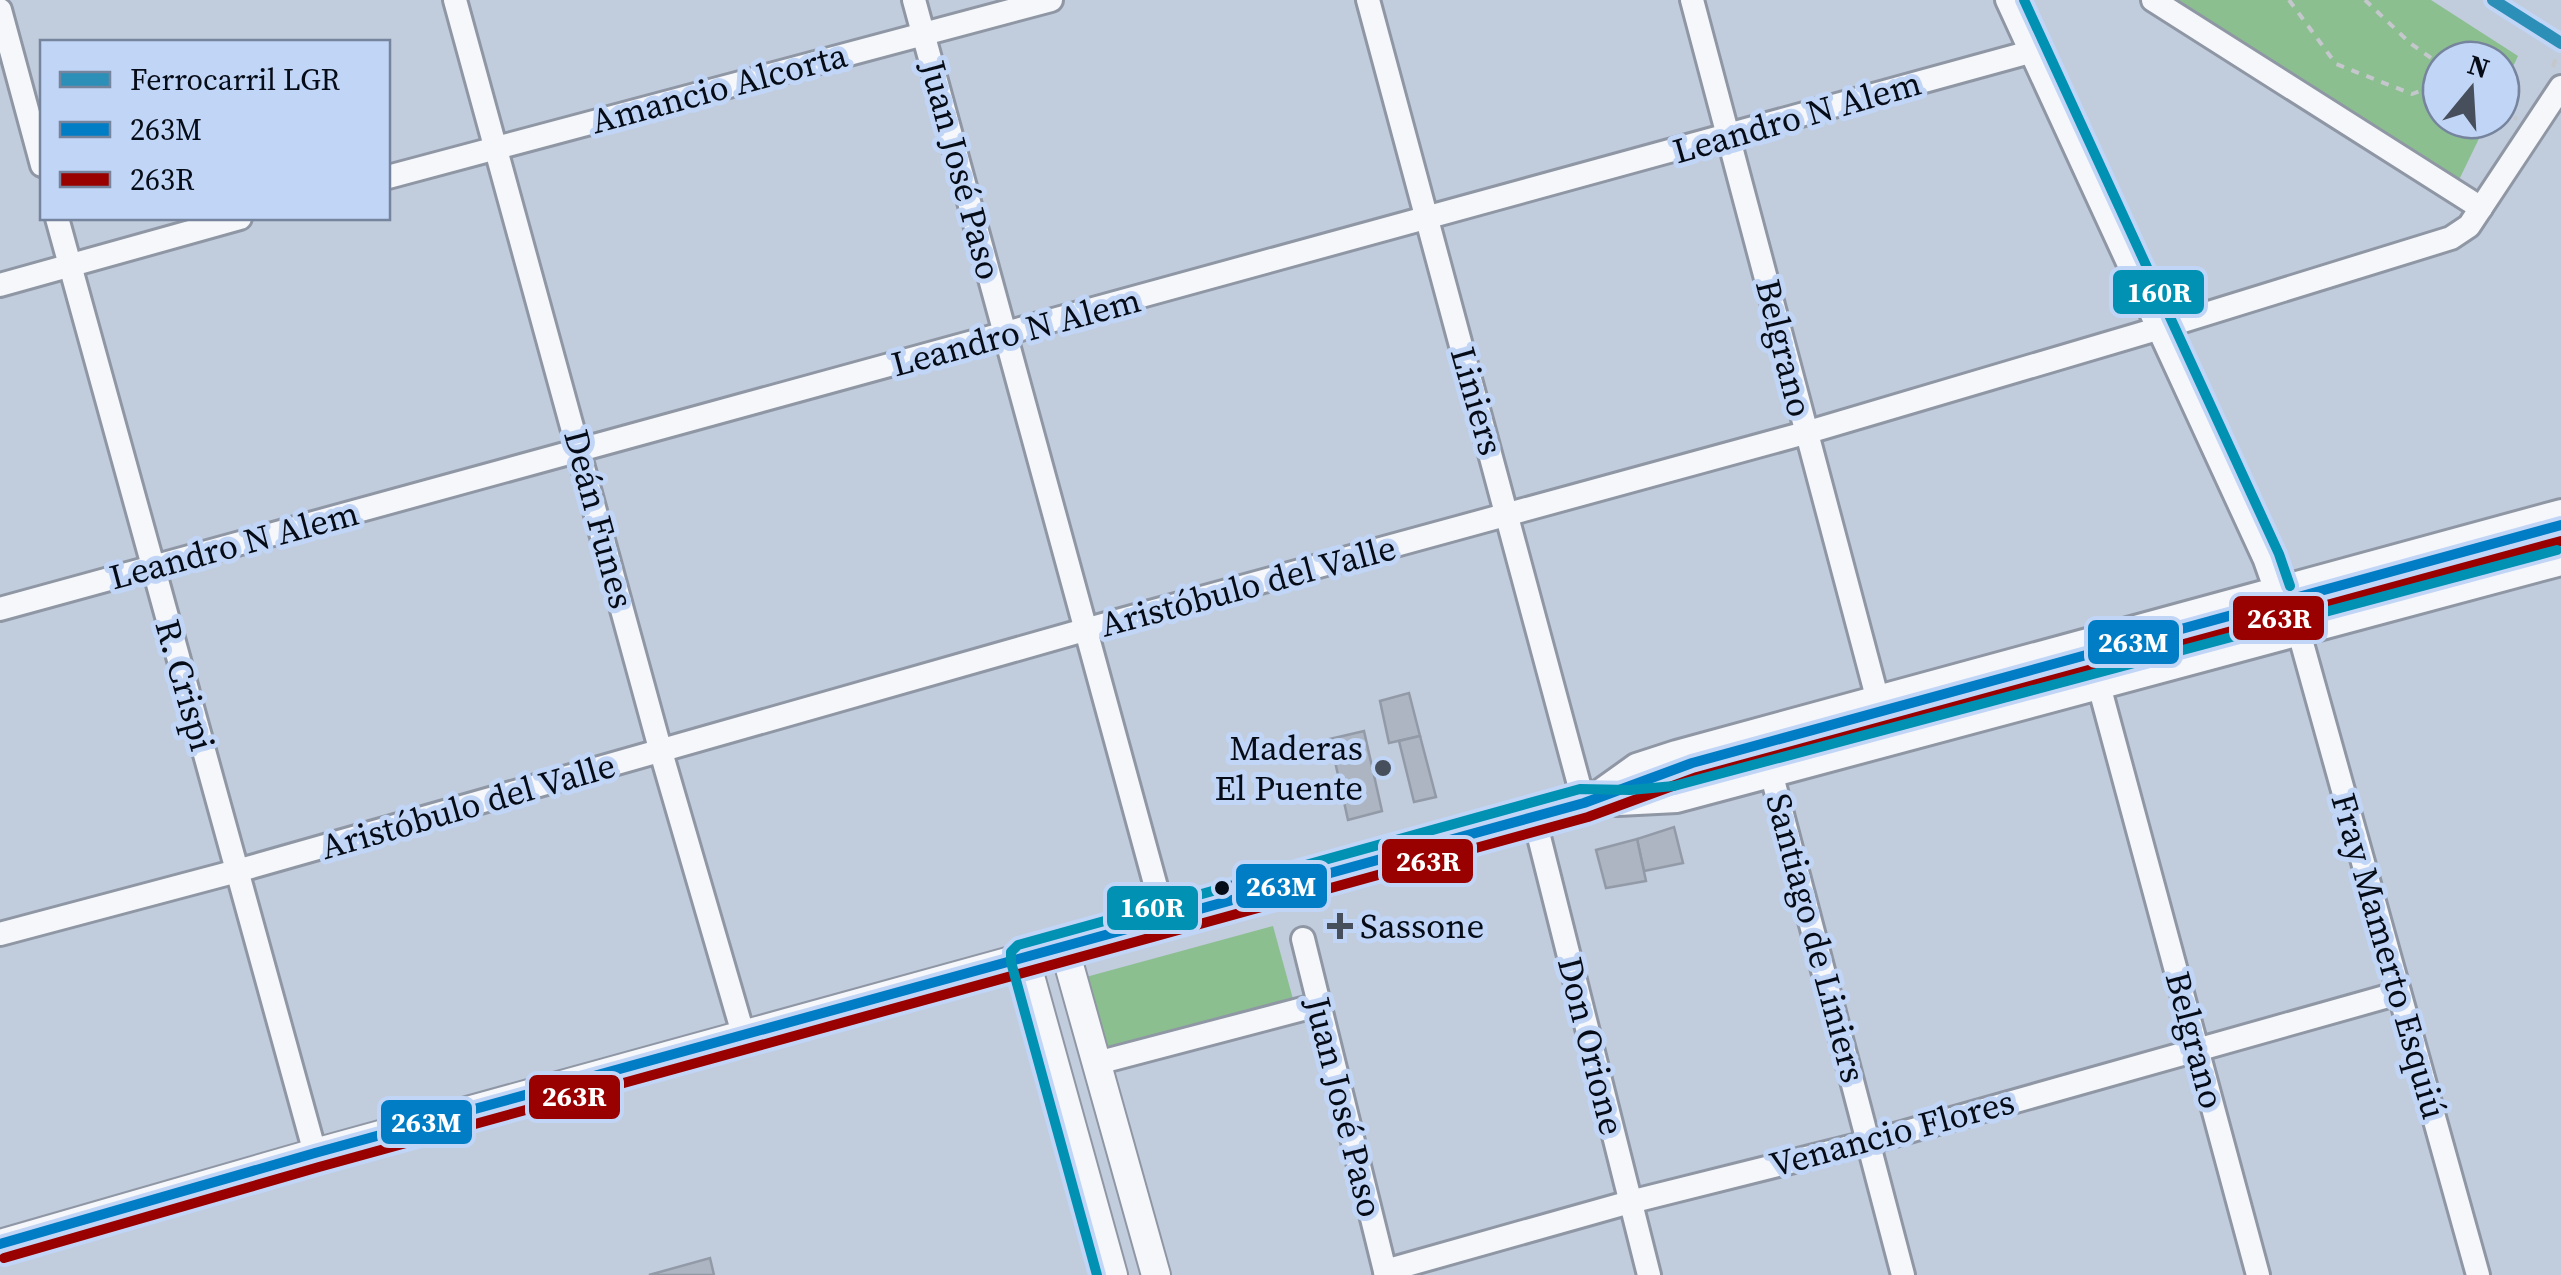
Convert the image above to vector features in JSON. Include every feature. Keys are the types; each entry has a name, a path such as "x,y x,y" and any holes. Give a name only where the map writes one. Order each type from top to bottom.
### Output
{"main road":[{"path":"0,1244 1584,802 1692,780 1880,711 2561,525"},
{"path":"1880,711 2561,538"},
{"path":"1064,947 1156,1275"},
{"path":"1025,958 1113,1275"}],"street":[{"name":"Deán Funes","path":"455,0 661,752 744,1036"},
{"name":"Juan José Paso","path":"914,0 1164,920"},
{"name":"Amancio Alcorta","path":"390,176 1051,0"},
{"name":"Liniers","path":"1368,0 1584,802"},
{"name":"Belgrano","path":"1692,0 1880,711"},
{"path":"2007,0 2276,591"},
{"path":"2152,0 2481,208"},
{"path":"0,10 40,158"},
{"name":"Leandro N Alem","path":"0,609 2030,52"},
{"name":"Aristóbulo del Valle","path":"0,934 1805,432 2450,238 2469,226 2544,114 2557,81"},
{"name":"R. Crispi","path":"58,220 315,1153"},
{"path":"0,285 233,220"},
{"path":"1880,711 2276,591 2561,511"},
{"path":"1584,802 1656,804 1772,776 2561,564"},
{"name":"Fray Mamerto Esquiú","path":"2300,636 2478,1275"},
{"name":"Belgrano","path":"2100,689 2258,1275"},
{"name":"Santiago de Liniers","path":"1772,776 1903,1275"},
{"name":"Don Orione","path":"1534,817 1649,1275"},
{"name":"Juan José Paso","path":"1303,939 1386,1273"},
{"name":"Venancio Flores","path":"1386,1273 1630,1202 1870,1142 2399,994"},
{"path":"1097,1064 1318,1005"}],"path":[{"path":"2289,0 2336,64 2412,94 2421,91"},
{"path":"2366,0 2421,51"},
{"path":"2557,81 2553,64 2561,44"}],"green space":[{"path":"2172,0 2431,0 2493,40 2421,40 2421,140 2478,140 2457,184"},
{"path":"1273,926 1293,999 1105,1049 1086,977"}],"building":[{"path":"1409,693 1420,736 1389,743 1380,701"},
{"path":"1364,731 1382,811 1348,820 1330,739"},
{"path":"1420,736 1436,797 1414,802 1399,741"},
{"path":"1674,827 1683,863 1644,871 1637,839"},
{"path":"1637,839 1646,881 1606,888 1596,850"},
{"path":"710,1258 714,1275 649,1275"}],"rail line":[{"name":"LGR","path":"2493,0 2561,43"}],"transit line":[{"name":"160R","path":"2024,0 2279,554 2290,586"},
{"name":"263M","path":"0,1244 315,1153 1584,803 1692,763 2561,525"},
{"name":"263R","path":"4,1258 319,1167 1588,817 1697,777 2561,541"},
{"name":"160R","path":"1097,1275 1011,962 1011,952 1018,945 1580,789 1674,786 2557,550"}],"place":[{"name":"Maderas El Puente","path":"1383,768"},
{"name":"Sassone","path":"1340,926"}]}
